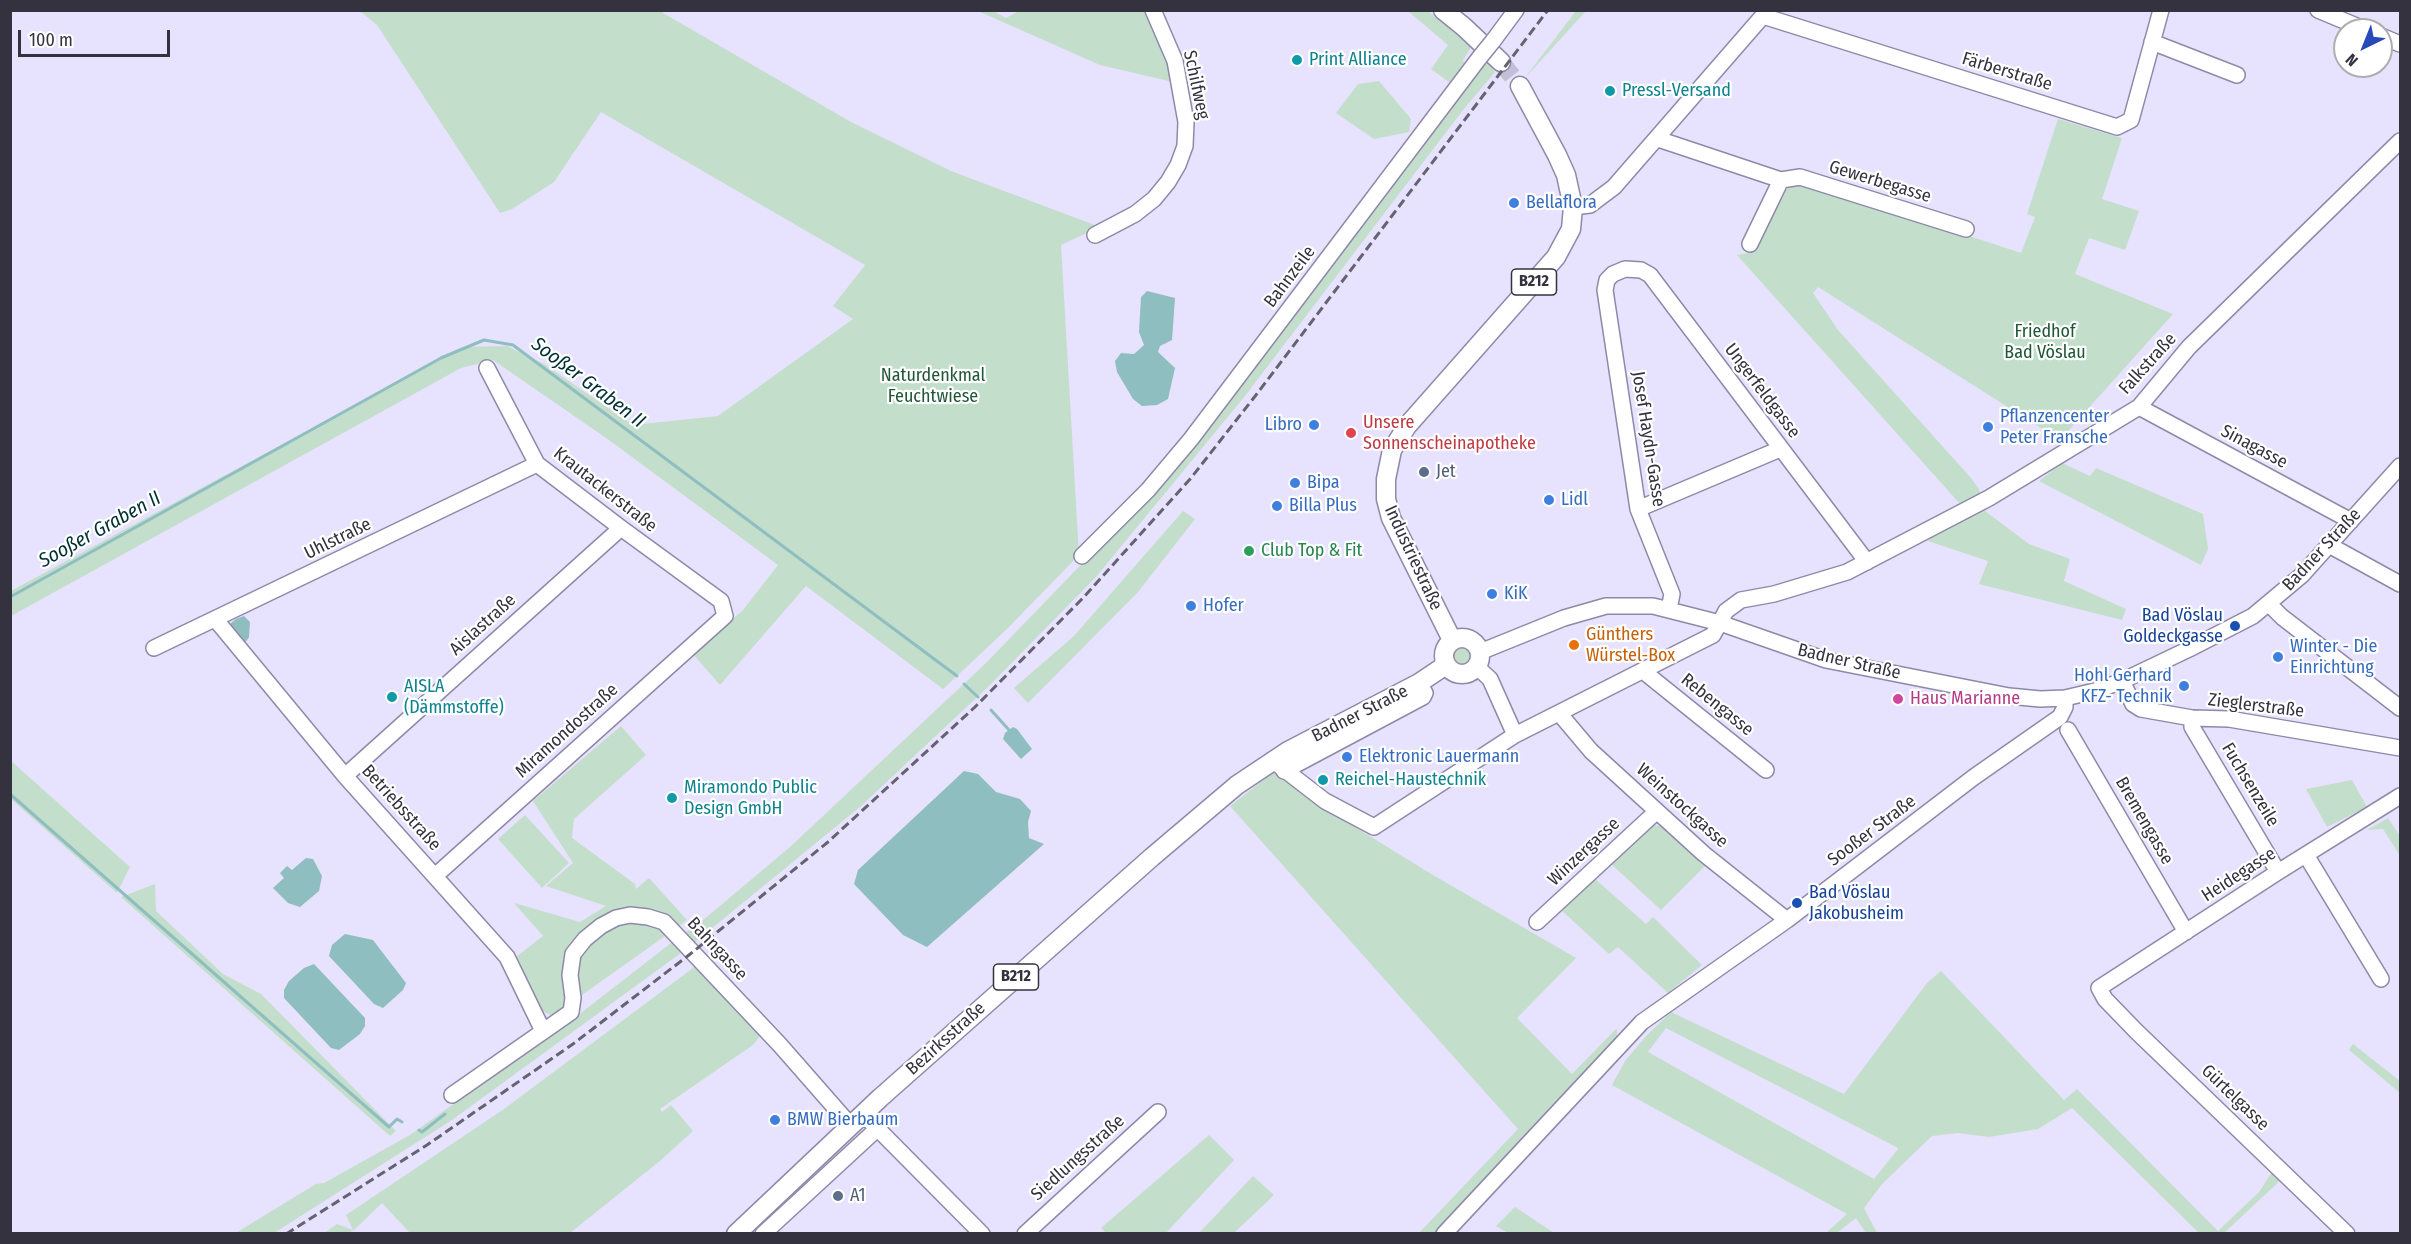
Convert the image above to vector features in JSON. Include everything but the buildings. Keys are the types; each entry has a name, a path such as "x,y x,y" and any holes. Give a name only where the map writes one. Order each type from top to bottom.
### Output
{"main road":[{"path":"1443,10 1501,62"},
{"name":"B212","path":"1520,86 1566,175 1573,207"},
{"name":"Industriestraße","path":"1452,640 1391,518 1386,499 1386,479 1392,450 1407,426 1556,257 1571,229 1573,207"},
{"path":"1470,639 1478,646 1479,659 1473,671 1461,675 1450,670 1443,654 1452,640 1470,639"},
{"name":"Badner Straße","path":"1278,765 1446,665"},
{"name":"Bezirksstraße","path":"736,1233 857,1120 1182,830 1237,785 1278,765"}],"street":[{"name":"Schilfweg","path":"1095,235 1135,214 1154,199 1179,165 1185,146 1186,122 1175,62 1153,10"},
{"name":"Bahnzeile","path":"1082,556 1148,490 1191,439 1516,10"},
{"name":"Färberstraße","path":"1765,13 2117,127 2131,120 2161,10"},
{"path":"2318,10 2337,18"},
{"path":"1573,207 1590,205 1614,187 1765,13"},
{"path":"2152,42 2237,75"},
{"name":"Gewerbegasse","path":"1658,139 1781,180 1800,177 1966,229"},
{"name":"Falkstraße","path":"1278,765 1325,801 1374,827 1515,735 1713,636 1726,611 1741,600 1817,582 1867,562 1989,498 2139,407 2189,347 2400,141"},
{"path":"1750,244 1781,180"},
{"name":"Ungerfeldgasse","path":"1613,274 1625,269 1641,270 1650,274 1867,562"},
{"name":"Josef Haydn-Gasse","path":"1613,274 1607,280 1605,290 1638,508 1672,594 1669,609"},
{"name":"Krautackerstraße","path":"487,368 537,464 721,601 725,616"},
{"name":"Sinagasse","path":"2139,407 2351,521"},
{"path":"1638,508 1780,449"},
{"name":"Uhlstraße","path":"154,648 537,464"},
{"name":"Badner Straße","path":"1479,659 1564,618 1606,606 1630,604 1669,609 1720,623 1826,660 2009,696 2040,699 2065,698 2095,691 2122,681 2235,626 2269,604 2302,575 2400,466"},
{"name":"Aislastraße","path":"345,776 621,528"},
{"path":"2330,545 2400,585"},
{"path":"2269,604 2400,708"},
{"name":"Miramondostraße","path":"435,876 725,616"},
{"name":"Betriebsstraße","path":"216,620 345,776 507,957 543,1031"},
{"path":"1479,659 1515,735"},
{"name":"Rebengasse","path":"1643,671 1766,770"},
{"name":"Zieglerstraße","path":"2122,681 2133,704 2141,709 2192,718 2229,719 2400,748"},
{"name":"Sooßer Straße","path":"1444,1233 1642,1022 1787,920 1974,777 2060,717 2065,707 2065,698"},
{"name":"Weinstockgasse","path":"1559,713 1591,751 1657,812 1704,854 1787,920"},
{"name":"Fuchsenzeile","path":"2192,718 2192,727 2278,872"},
{"name":"Bremengasse","path":"2068,730 2186,932"},
{"name":"Heidegasse","path":"2100,988 2400,796"},
{"name":"Winzergasse","path":"1537,922 1657,812"},
{"path":"2306,855 2381,979"},
{"name":"Bahngasse","path":"543,1031 571,1012 573,998 570,975 573,954 585,939 616,918 630,915 664,922 780,1045 857,1120 877,1129 972,1230"},
{"name":"Gürtelgasse","path":"2100,988 2104,999 2136,1031 2347,1233"},
{"path":"452,1095 543,1031"},
{"name":"Siedlungsstraße","path":"1025,1233 1158,1112"},
{"path":"763,1233 877,1129"}],"green space":[{"name":"Naturdenkmal Feuchtwiese","path":"360,11 663,11 851,122 951,171 1100,227 1061,245 1079,555 1007,629 943,689 806,586 720,685 692,653 743,610 778,565 609,440 493,360 461,368 11,616 11,591 462,347 507,346 544,364 633,425 718,416 853,319 833,306 865,265 601,112 554,182 512,209 500,213 377,25"},
{"path":"978,11 993,11 1006,18 1019,11 1149,11 1160,32 1173,82 1100,65"},
{"path":"1408,11 1428,11 1472,46 1463,60 1466,67 1453,85 1431,69 1448,45"},
{"path":"1576,11 1586,11 1524,79"},
{"path":"1485,59 1495,72 1463,110 1245,396 1096,577 989,686 861,806 694,943 685,933 790,847 985,664 1184,458"},
{"path":"1379,81 1411,119 1409,132 1374,139 1336,113 1358,84"},
{"name":"Friedhof Bad Vöslau","path":"2058,119 2122,138 2102,199 2139,211 2125,250 2089,238 2075,274 2173,314 2060,440 1818,287 1813,293 1838,330 1971,478 1979,489 1985,511 2029,544 2070,559 2064,581 2126,609 2122,620 1979,584 1988,561 1928,541 1961,505 1737,255 1754,252 1791,181 1890,210 2021,253 2035,217 2027,214"},
{"path":"2062,463 2090,476 2096,468 2203,514 2208,549 2201,565 2039,481"},
{"path":"1183,511 1195,519 1138,592 1028,703 1014,688 1074,636"},
{"path":"1462,644 1470,648 1474,656 1470,664 1462,668 1454,664 1450,656 1454,648"},
{"path":"621,726 646,755 574,819 572,838 635,884 636,889 649,878 687,920 679,926 662,914 585,931 567,1003 563,1010 556,1015 551,1015 542,1011 516,957 543,936 514,903 580,922 606,906 546,886 573,863 533,801"},
{"path":"11,761 130,867 117,893 11,799"},
{"path":"1275,771 1319,805 1433,875 1576,958 1517,1018 1572,1074 1617,1028 1617,1038 1436,1233 1419,1233 1518,1129 1230,806"},
{"path":"2352,780 2367,807 2327,827 2306,789"},
{"path":"525,815 569,863 542,888 498,839"},
{"path":"2388,818 2400,836 2400,861 2399,854 2383,829 2367,830"},
{"path":"1651,825 1661,826 1706,865 1661,910 1610,863"},
{"path":"1594,878 1646,924 1653,917 1702,965 1668,993 1618,947 1609,954 1560,909"},
{"path":"155,884 156,911 223,974 261,994 396,1131 390,1136 121,897"},
{"path":"633,922 658,926 668,934 582,995 579,992 576,966 580,956 591,941 610,928"},
{"path":"675,940 685,950 452,1120 274,1233 234,1234 316,1184 324,1183 410,1135 577,1016"},
{"path":"697,965 761,1035 753,1045 660,1109 662,1112 671,1105 693,1131 661,1160 570,1233 410,1233 382,1203 354,1230 348,1233 323,1234 337,1224 353,1230 346,1215 504,1109"},
{"path":"1941,971 2064,1100 2077,1089 2218,1231 2260,1191 2280,1159 2356,1233 2342,1233 2284,1177 2224,1233 2199,1233 2072,1108 2038,1129 1989,1137 1958,1133 1932,1136 1882,1184 1864,1208 1877,1233 1866,1233 1856,1218 1837,1233 1826,1233 1847,1214 1612,1085 1625,1061 1671,1012 1844,1094 1927,983","holes":["1666,1028 1898,1148 1874,1179 1648,1052"]},
{"path":"2353,1044 2400,1081 2400,1093 2349,1050"},
{"path":"1209,1135 1234,1160 1166,1233 1106,1233 1101,1228"},
{"path":"1253,1176 1274,1195 1234,1233 1199,1233"},
{"path":"1515,1207 1554,1233 1508,1233 1496,1226"}],"shaded area":[{"path":"1147,291 1175,298 1172,340 1160,346 1158,352 1175,368 1168,399 1157,405 1142,406 1133,399 1117,372 1115,361 1121,353 1134,354 1144,345 1139,332 1141,297"},
{"path":"244,616 250,622 249,637 245,643 230,629 231,623"},
{"path":"1013,727 1032,749 1021,759 1003,739 1005,733"},
{"path":"964,771 978,774 996,792 1020,799 1031,811 1028,822 1029,838 1044,844 927,947 903,935 854,884 858,870"},
{"path":"306,858 313,859 322,876 319,891 300,907 288,903 273,888 284,878 280,873 287,866 292,870"},
{"path":"345,934 373,940 406,983 403,990 383,1008 374,1004 329,956 332,945"},
{"path":"314,964 365,1018 365,1026 360,1034 339,1050 331,1048 284,998 284,990 289,981 304,968"}],"waterway":[{"name":"Sooßer Graben II","path":"10,597 441,358 484,340 513,345 957,676"},
{"path":"964,684 978,697"},
{"path":"991,710 1009,730"},
{"path":"10,794 389,1127 397,1119 402,1122"},
{"path":"419,1130 422,1132 445,1114"}],"tunnel":[{"path":"1501,62 1520,86"}],"railway":[{"path":"286,1234 427,1145 573,1044 689,955 828,842 975,707 1083,598 1191,478 1548,10"}],"place":[{"name":"Print Alliance","path":"1297,60"},
{"name":"Pressl-Versand","path":"1610,91"},
{"name":"Bellaflora","path":"1514,203"},
{"name":"Libro","path":"1314,425"},
{"name":"Pflanzencenter Peter Fransche","path":"1988,427"},
{"name":"Unsere Sonnenscheinapotheke","path":"1351,433"},
{"name":"Jet","path":"1424,472"},
{"name":"Bipa","path":"1295,483"},
{"name":"Lidl","path":"1549,500"},
{"name":"Billa Plus","path":"1277,506"},
{"name":"Club Top & Fit","path":"1249,551"},
{"name":"KiK","path":"1492,594"},
{"name":"Hofer","path":"1191,606"},
{"name":"Bad Vöslau Goldeckgasse","path":"2235,626"},
{"name":"Günthers Würstel-Box","path":"1574,645"},
{"name":"Winter - Die Einrichtung","path":"2278,657"},
{"name":"Hohl Gerhard KFZ- Technik","path":"2184,686"},
{"name":"AISLA (Dämmstoffe)","path":"392,697"},
{"name":"Haus Marianne","path":"1898,699"},
{"name":"Elektronic Lauermann","path":"1347,757"},
{"name":"Reichel-Haustechnik","path":"1323,780"},
{"name":"Miramondo Public Design GmbH","path":"672,798"},
{"name":"Bad Vöslau Jakobusheim","path":"1797,903"},
{"name":"BMW Bierbaum","path":"775,1120"},
{"name":"A1","path":"838,1196"}]}
